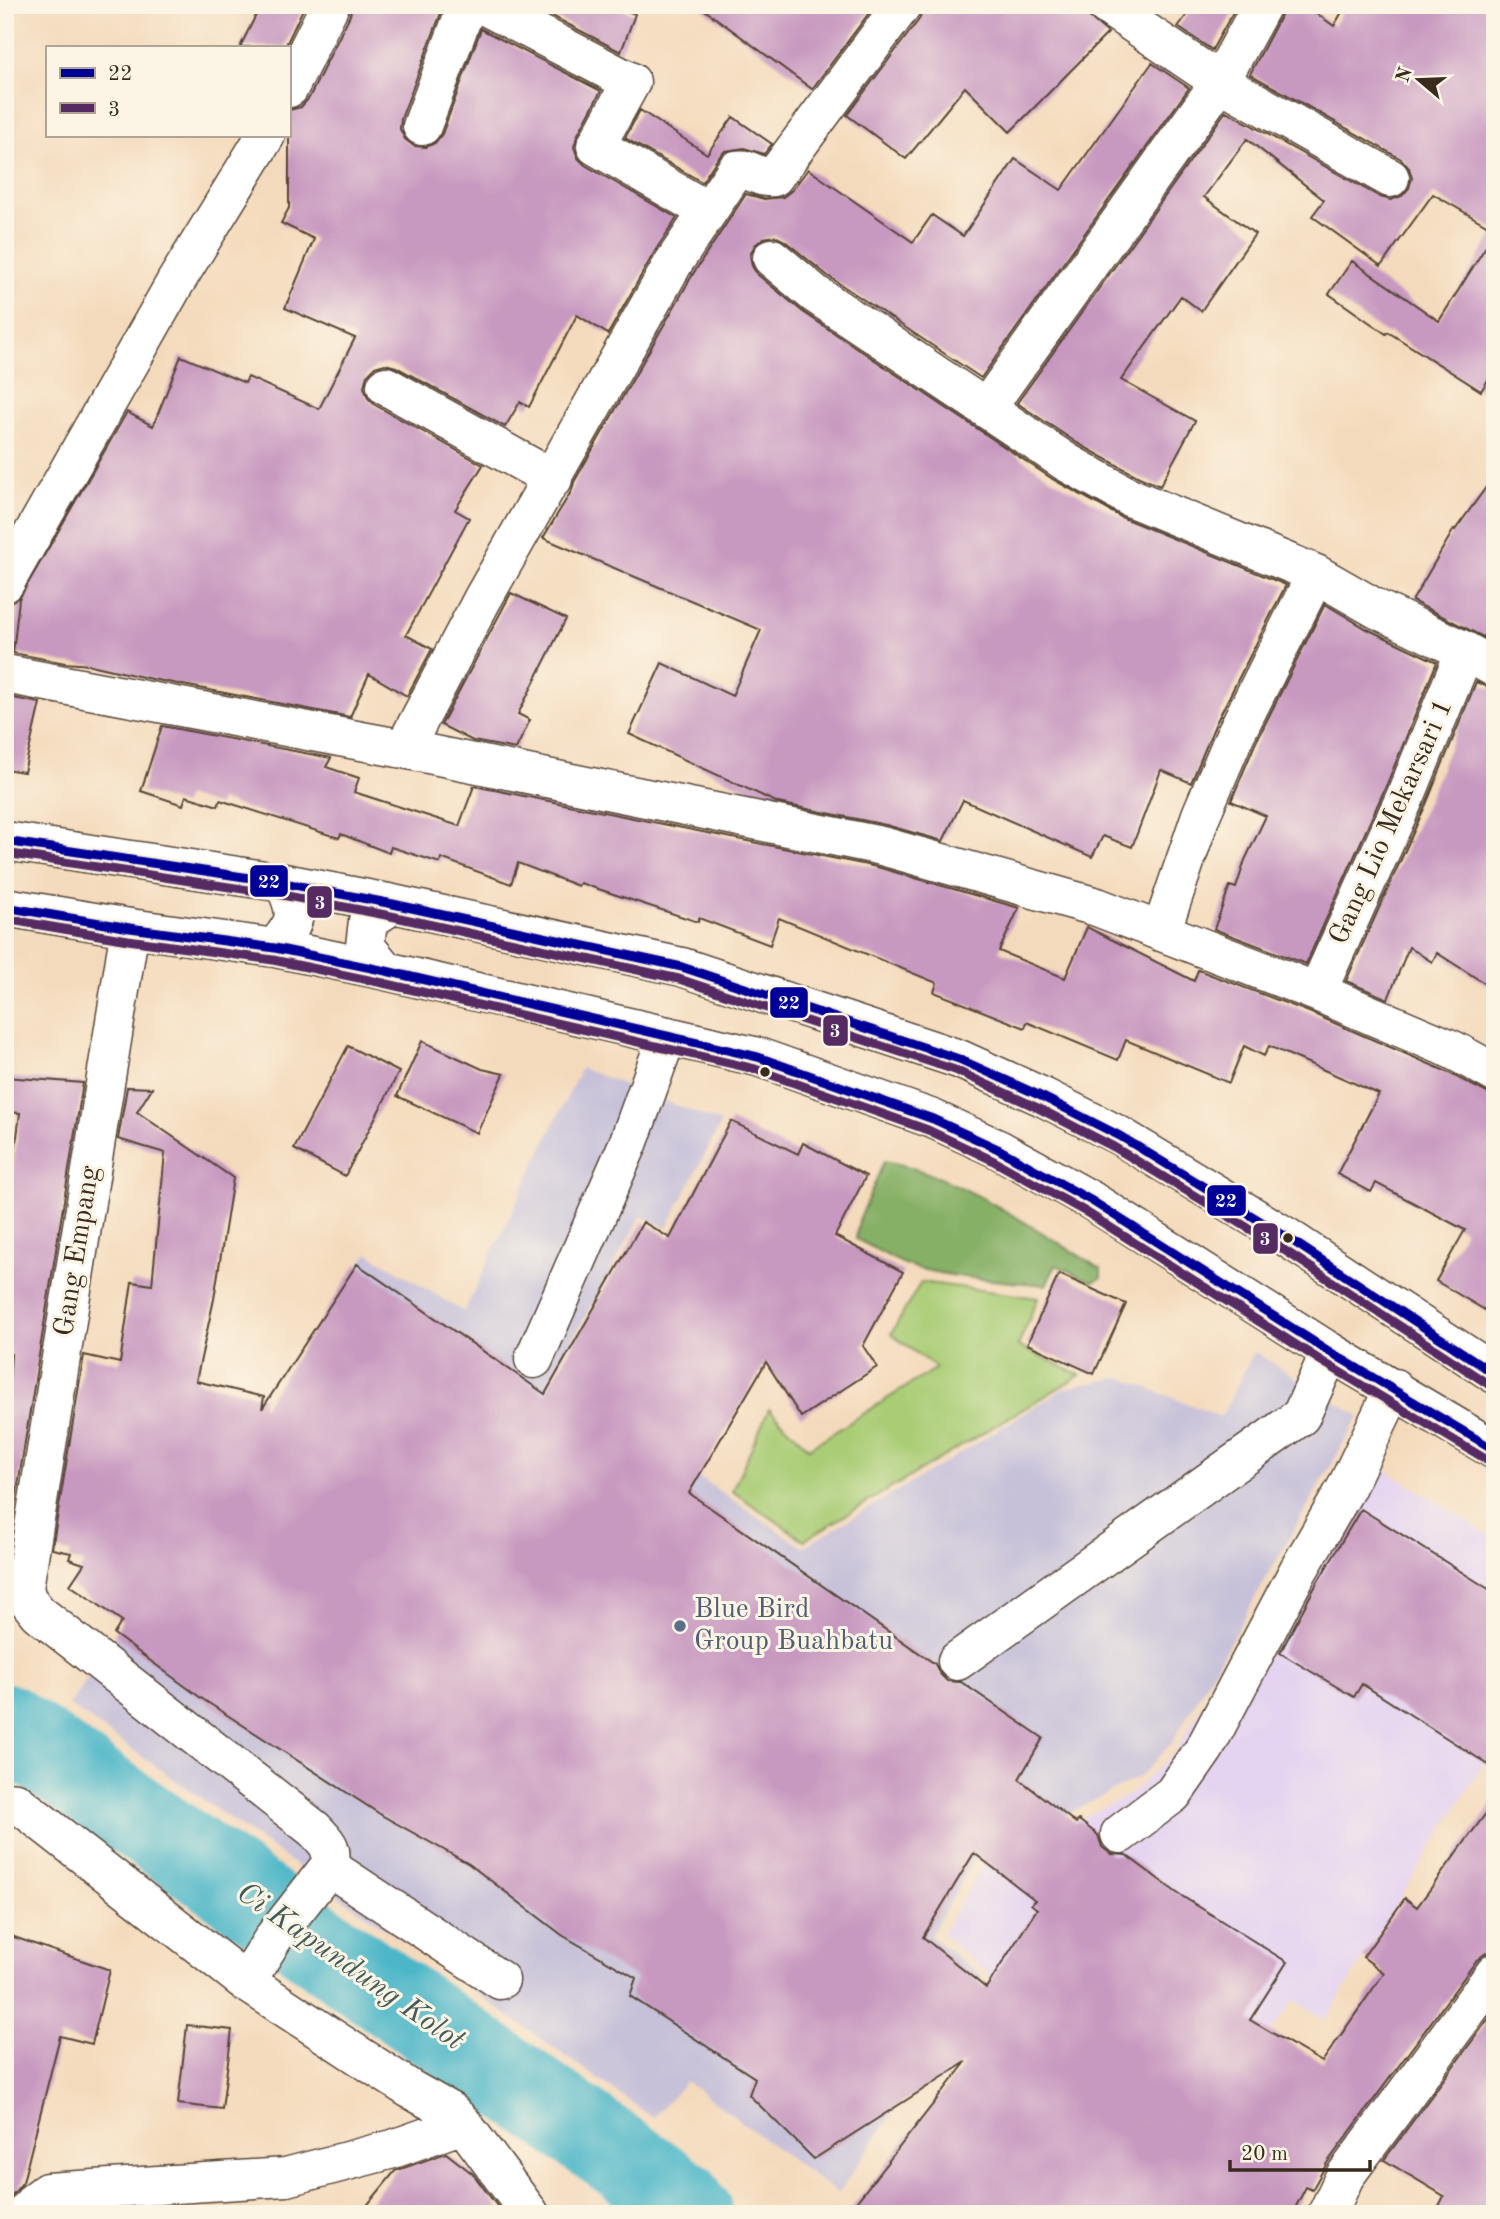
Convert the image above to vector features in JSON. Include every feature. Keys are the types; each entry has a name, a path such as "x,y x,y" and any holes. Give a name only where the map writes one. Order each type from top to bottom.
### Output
{"street":[{"path":"290,86 330,5"},
{"path":"422,126 467,5"},
{"path":"483,5 631,82 596,146 708,211"},
{"path":"404,749 482,600 674,262 708,211 736,170 745,168 763,178 774,177 902,5"},
{"path":"1106,5 1220,82 1390,178"},
{"path":"987,407 1220,82 1262,5"},
{"path":"5,583 175,282 265,136"},
{"path":"772,258 815,294 1066,462 1129,496 1316,574 1377,610 1480,660"},
{"path":"386,386 553,478"},
{"path":"1161,932 1201,815 1235,734 1316,574"},
{"name":"Gang Lio Mekarsari 1","path":"1317,992 1407,793 1480,660"},
{"path":"5,674 404,749 882,846 1097,907 1317,992 1334,1002 1452,1050 1495,1073"},
{"path":"5,841 284,883 682,967 959,1059 1120,1136 1285,1236 1495,1374"},
{"path":"275,948 292,926 295,908 284,883"},
{"path":"386,971 365,946 369,921 393,904"},
{"path":"5,907 130,929 275,948 386,971 758,1057 933,1119 1092,1201 1330,1352 1495,1450"},
{"name":"Gang Empang","path":"130,929 24,1588 27,1599 38,1613 314,1829 327,1843 332,1855 322,1876"},
{"path":"534,1359 628,1144 667,1036"},
{"path":"957,1661 1301,1416 1330,1352"},
{"path":"1120,1834 1173,1794 1205,1748 1298,1571 1346,1488 1394,1388"},
{"path":"5,1801 16,1802 246,1982 457,2118 530,2214"},
{"path":"246,1982 274,1937 322,1876 500,1980"},
{"path":"1327,2214 1345,2176 1495,1973"},
{"path":"25,2214 35,2201 47,2192 286,2177 393,2149 457,2118"}],"shaded area":[{"name":"Blue Bird Group Buahbatu","path":"581,1068 721,1123 667,1228 641,1216 551,1378 803,1547 1065,1388 1120,1377 1221,1417 1254,1352 1359,1416 1172,1743 1140,1777 973,1862 930,1936 983,1977 838,2194 686,2081 653,2118 69,1705 368,1253 464,1312"},
{"path":"1352,1449 1495,1539 1494,1747 1325,2020 1295,2000 1198,2126 994,1980 942,1934 981,1867 1129,1795 1175,1752"}],"green space":[{"path":"884,1161 940,1178 996,1206 1101,1269 1101,1278 1093,1282 1056,1265 1046,1285 942,1273 903,1263 856,1239 859,1221"},
{"path":"921,1282 1038,1298 1018,1346 1080,1375 804,1540 732,1491 769,1409 809,1448 936,1368 891,1334"}],"building":[{"path":"261,5 305,5 285,46 240,46"},
{"path":"352,5 444,5 401,119 400,129 405,139 414,146 426,147 435,143 442,134 481,29 601,91 577,136 574,147 578,158 585,165 677,218 608,334 577,315 529,407 520,402 505,427 396,367 385,364 375,367 367,375 364,387 368,398 375,405 483,465 455,510 469,518 406,635 432,649 407,696 369,674 350,717 91,665 13,653 19,599 127,412 153,426 181,356 245,383 248,377 319,409 355,338 285,308 314,239 281,223 289,208 290,110 301,107 309,98 350,15"},
{"path":"531,5 612,5 635,14 621,52"},
{"path":"698,5 875,5 812,89"},
{"path":"923,5 1084,5 1087,15 1108,33 1010,132 965,87 906,159 847,115 920,18"},
{"path":"1194,5 1237,5 1212,50 1178,27"},
{"path":"1284,5 1305,5 1334,26 1346,5 1495,5 1495,230 1433,194 1381,266 1312,216 1324,200 1247,139 1204,197 1255,234 1201,311 1181,296 1121,380 1195,421 1160,486 1077,443 1017,403 1226,111 1380,197 1391,200 1402,196 1409,188 1412,178 1409,168 1401,159 1250,74"},
{"path":"1152,63 1189,88 981,378 828,276 785,241 775,236 764,238 755,245 750,255 757,274 803,312 1054,480 1121,517 1286,585 1215,725 1191,783 1161,770 1132,847 1103,836 1092,857 963,800 943,841 886,825 778,803 629,734 662,663 732,696 761,630 543,538 693,274 746,194 764,199 783,197 808,169 913,242 932,215 963,236 1015,159 1061,190"},
{"path":"640,110 707,154 733,117 772,144 764,154 744,148 725,151 702,182 625,138"},
{"path":"1495,232 1495,369 1481,391 1388,332 1386,334 1329,294 1352,261 1439,321"},
{"path":"1495,475 1495,643 1412,601 1454,529"},
{"path":"511,593 566,619 518,714 530,720 516,749 473,741 441,725"},
{"path":"1325,604 1367,629 1437,662 1387,784 1306,964 1214,929 1230,886 1236,888 1245,860 1266,816 1231,801 1255,744"},
{"path":"1476,682 1495,690 1495,990 1437,953 1432,962 1409,947 1388,999 1346,981 1427,802"},
{"path":"8,697 40,703 24,772 5,769"},
{"path":"162,726 331,758 326,767 359,778 354,792 459,826 474,786 877,867 1019,908 999,951 1065,978 1087,927 1194,981 1198,970 1309,1012 1443,1070 1495,1097 1495,1316 1436,1281 1465,1230 1376,1183 1371,1192 1337,1174 1379,1094 1269,1046 1264,1056 1244,1046 1229,1083 1126,1040 1118,1060 1027,1022 1025,1028 934,992 937,983 779,918 770,945 699,918 698,922 580,883 578,886 518,863 511,884 441,858 440,863 391,847 389,853 341,834 339,838 220,800 218,806 186,796 183,805 141,791"},
{"path":"422,1041 482,1069 504,1074 477,1133 397,1096"},
{"path":"348,1046 399,1072 345,1176 294,1149"},
{"path":"5,1077 83,1083 9,1541 5,1540 5,1441 11,1354 5,1354 5,1207 8,1208 20,1113 5,1112"},
{"name":"Blue Bird Group Buahbatu","path":"127,1087 152,1088 137,1112 233,1178 214,1299 196,1381 264,1397 262,1409 357,1264 545,1394 643,1222 670,1238 731,1121 798,1154 803,1143 866,1176 835,1236 903,1272 863,1346 877,1367 801,1417 766,1362 689,1493 935,1664 947,1681 961,1682 1043,1738 1019,1779 1076,1823 1079,1820 1098,1835 1102,1847 1111,1854 1126,1855 1177,1893 1287,1962 1250,2020 1322,2062 1384,1973 1363,1957 1405,1898 1417,1907 1495,1801 1495,1952 1486,1953 1477,1960 1327,2163 1312,2190 1306,2187 1292,2214 847,2214 966,2062 814,2159 749,2095 755,2078 630,1996 636,1978 562,1935 469,1864 383,1816 201,1698 114,1634 122,1621 70,1585 84,1564 69,1559 71,1553 52,1549 84,1355 120,1363 132,1282 152,1285 165,1153 118,1139","holes":["974,1853 1035,1900 1031,1904 1037,1909 986,1988 923,1937"]},
{"path":"1059,1274 1126,1304 1094,1374 1027,1344"},
{"path":"1361,1509 1495,1593 1495,1769 1362,1684 1354,1697 1280,1653"},
{"path":"5,1934 110,1970 92,2044 60,2036 23,2182 9,2199 5,2198"},
{"path":"1495,2010 1495,2214 1435,2214 1444,2196 1384,2160"},
{"path":"187,2025 232,2030 222,2109 178,2104"},
{"path":"446,2153 473,2174 503,2214 360,2214 395,2171"}],"waterway":[{"name":"Ci Kapundung Kolot","path":"5,1725 681,2199 691,2214"}],"transit line":[{"name":"22","path":"5,841 284,883 682,967 959,1059 1120,1136 1285,1236 1495,1374"},
{"name":"3","path":"5,853 282,895 679,979 955,1070 1114,1147 1278,1246 1488,1384"},
{"name":"22","path":"5,907 275,948 386,971 758,1057 933,1119 998,1149 1092,1201 1330,1352 1495,1450"},
{"name":"3","path":"5,919 128,940 273,960 383,983 755,1069 928,1130 992,1160 1086,1212 1323,1362 1489,1461"}],"place":[{"name":"Blue Bird Group Buahbatu","path":"680,1626"}]}
